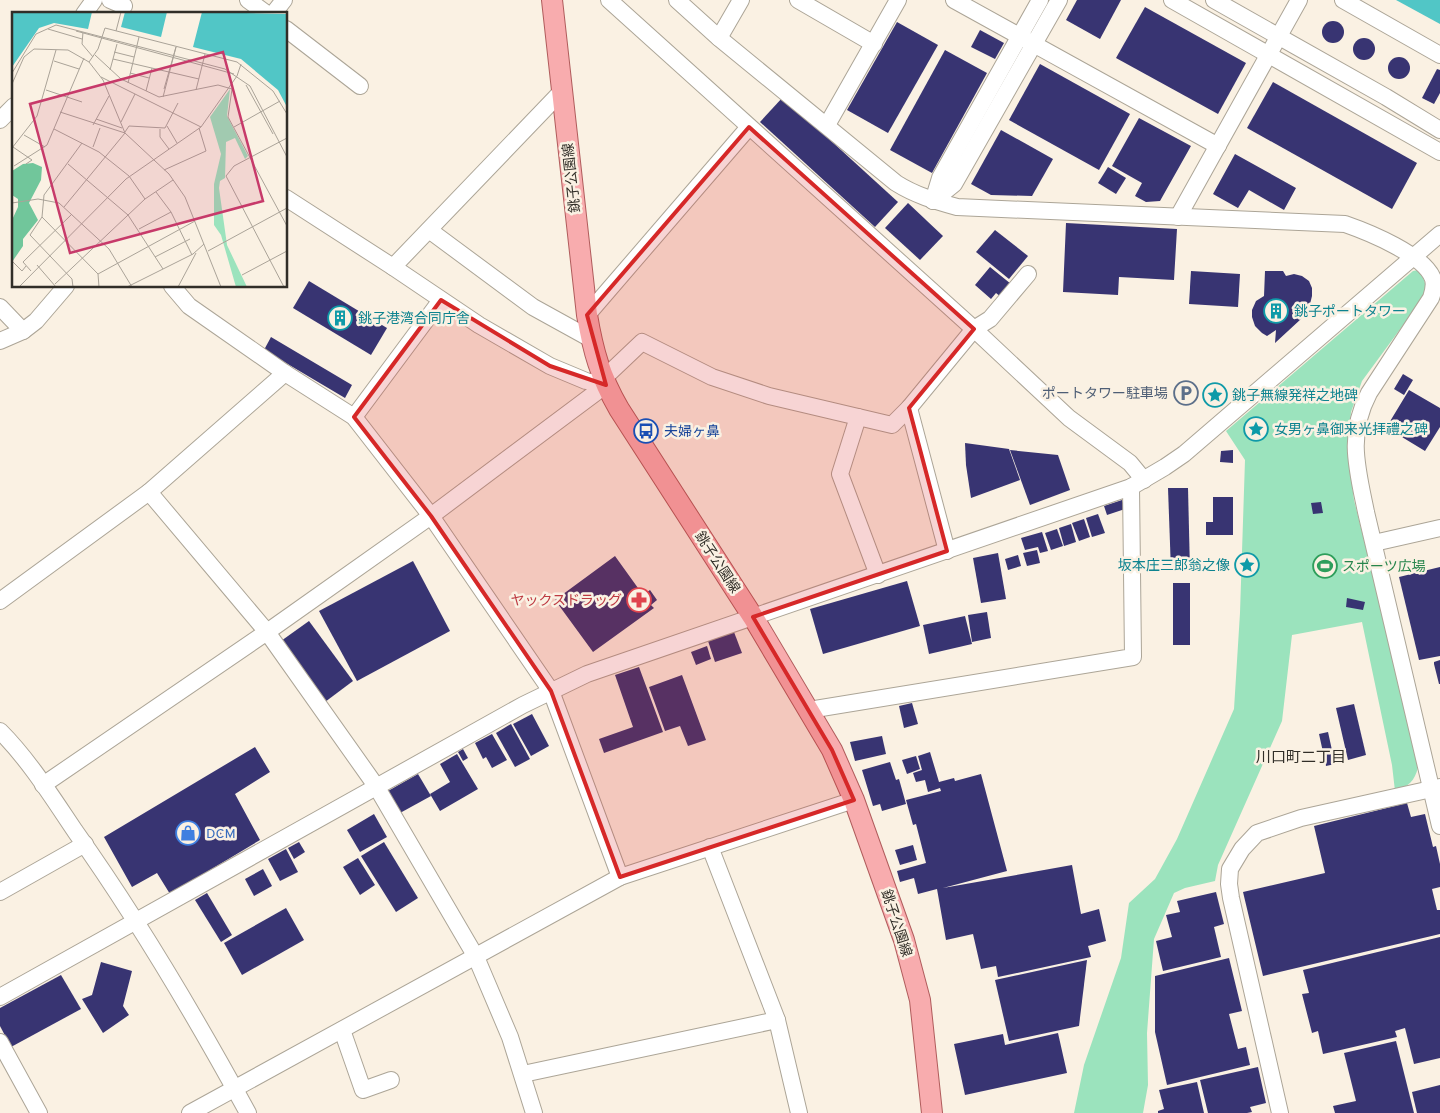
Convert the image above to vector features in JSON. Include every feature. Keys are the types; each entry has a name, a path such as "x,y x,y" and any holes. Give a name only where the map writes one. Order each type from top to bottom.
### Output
{"main road":[{"name":"銚子公園線","path":"552,0 587,315 595,356 605,382 619,408 753,617 832,750 854,800 904,940 920,1000 932,1113"}],"street":[{"path":"85,12 94,0"},
{"path":"248,0 264,12"},
{"path":"275,12 284,0"},
{"path":"609,0 974,329 1069,418 1130,463 1138,483 1133,656 809,710"},
{"path":"677,0 719,38 896,183 910,192 934,201 957,206 1345,224 1371,234 1413,257 1426,268 1434,280 1434,288 1426,308 1369,393 1362,407 1355,439 1355,461 1436,788 1440,826"},
{"path":"719,38 740,0"},
{"path":"798,0 874,44"},
{"path":"827,125 898,0"},
{"path":"954,0 1218,146"},
{"path":"934,201 940,178 1040,0"},
{"path":"934,201 954,184 1059,0"},
{"path":"1172,0 1440,152"},
{"path":"1214,0 1386,97 1440,130"},
{"path":"1178,217 1300,0"},
{"path":"1343,0 1440,55"},
{"path":"288,30 360,86"},
{"path":"393,267 562,91"},
{"path":"0,120 12,108"},
{"path":"587,315 749,127"},
{"path":"288,199 479,325 550,366 586,382 605,382"},
{"path":"429,230 533,307 591,339"},
{"path":"0,998 376,786 523,705 587,674 878,575 1138,483 1184,454 1440,234"},
{"path":"43,784 267,632 431,516 605,382 642,342 712,378 769,396 892,425 909,408 974,329 990,319 1028,274"},
{"path":"0,340 23,331 36,321 64,288"},
{"path":"174,288 189,306 285,373 354,417 431,516 551,691 620,877"},
{"path":"354,417 442,300"},
{"path":"0,308 23,331"},
{"path":"0,601 149,492 285,373"},
{"path":"909,408 947,551"},
{"path":"858,417 840,474 878,575"},
{"path":"149,492 267,632 376,786 476,957 498,1005 523,1074 534,1113"},
{"path":"1374,543 1440,528"},
{"path":"0,730 14,744 43,784 137,921 248,1113"},
{"path":"1280,1113 1231,898 1229,884 1230,869 1242,849 1257,833 1301,818 1436,788"},
{"path":"190,1113 620,877 854,800"},
{"path":"0,892 85,844"},
{"path":"710,848 777,1020 799,1113"},
{"path":"523,1074 777,1020"},
{"path":"342,1030 363,1090 391,1080"},
{"path":"0,1042 39,1113"}],"highlighted area":[{"path":"749,127 974,329 909,408 947,551 753,617 832,750 854,800 620,877 551,691 431,516 354,417 441,300 550,366 606,385 587,315"}],"green space":[{"path":"1418,270 1425,283 1423,298 1362,381 1351,412 1348,452 1354,500 1403,697 1418,767 1415,776 1404,788 1395,791 1392,765 1362,622 1292,635 1282,721 1218,865 1215,881 1185,888 1174,893 1154,939 1147,1033 1148,1085 1143,1113 1074,1113 1084,1065 1121,958 1129,903 1155,879 1177,839 1234,709 1240,613 1245,460 1226,431 1413,271"}],"water":[{"path":"1396,0 1440,0 1440,24"}],"building":[{"path":"1077,0 1121,0 1100,39 1066,20"},
{"path":"1145,7 1246,63 1218,114 1116,58"},
{"path":"1333,21 1341,24 1344,32 1341,40 1333,43 1325,40 1322,32 1325,24"},
{"path":"897,22 938,45 888,133 847,110"},
{"path":"980,30 1004,43 995,59 971,47"},
{"path":"1364,38 1372,41 1375,49 1372,57 1364,60 1356,57 1353,49 1356,41"},
{"path":"945,50 987,73 932,173 890,150"},
{"path":"1399,57 1407,60 1410,68 1407,76 1399,79 1391,76 1388,68 1391,60"},
{"path":"1040,64 1130,114 1099,170 1009,120"},
{"path":"1437,69 1440,70 1440,93 1434,104 1422,98"},
{"path":"1273,82 1417,163 1392,209 1247,128"},
{"path":"783,97 898,202 875,227 760,122"},
{"path":"1139,118 1191,146 1160,201 1146,202 1135,196 1142,183 1112,166"},
{"path":"1001,130 1053,159 1032,196 991,195 971,184"},
{"path":"1235,154 1296,188 1284,210 1249,190 1238,208 1213,194"},
{"path":"1108,167 1126,178 1116,194 1098,183"},
{"path":"908,203 943,236 920,260 885,228"},
{"path":"1066,223 1177,229 1174,280 1119,277 1118,295 1063,292"},
{"path":"995,230 1028,256 1009,279 976,252"},
{"path":"990,267 1011,284 1001,297 996,293 991,299 975,285"},
{"path":"1191,271 1240,274 1238,307 1189,304"},
{"path":"1265,271 1283,271 1286,276 1294,274 1302,276 1309,281 1312,288 1310,304 1314,307 1275,343 1276,330 1267,336 1255,326 1252,317 1252,310 1256,301 1264,296"},
{"name":"銚子港湾合同庁舎","path":"309,281 387,328 371,355 293,308"},
{"path":"271,337 352,385 345,398 264,350"},
{"path":"1403,374 1413,380 1404,395 1394,389"},
{"path":"1409,390 1440,408 1440,427 1425,451 1392,431 1394,426 1389,423"},
{"path":"965,443 1009,449 1020,480 971,498"},
{"path":"1010,450 1058,455 1070,490 1030,505"},
{"path":"1233,450 1233,463 1220,462 1221,451"},
{"path":"1168,488 1188,488 1190,571 1171,571"},
{"path":"1213,497 1233,497 1233,535 1206,535 1206,522 1213,522"},
{"path":"1122,500 1125,509 1107,515 1104,506"},
{"path":"1321,502 1323,513 1313,514 1311,503"},
{"path":"1098,514 1105,533 1092,537 1086,518"},
{"path":"1084,519 1090,537 1079,541 1072,523"},
{"path":"1071,524 1076,542 1064,546 1059,528"},
{"path":"1057,529 1063,546 1051,550 1045,533"},
{"path":"1042,532 1048,551 1040,553 1038,547 1025,550 1021,538"},
{"path":"1037,550 1040,563 1027,566 1023,553"},
{"path":"998,553 1006,599 981,603 973,558"},
{"path":"1018,555 1021,566 1008,570 1005,559"},
{"path":"615,556 643,595 650,590 657,600 651,605 654,608 593,652 555,600"},
{"path":"413,561 450,631 357,681 319,611"},
{"path":"1440,567 1440,656 1419,660 1399,577"},
{"path":"907,581 920,626 823,654 810,609"},
{"path":"1173,583 1190,583 1190,645 1173,645"},
{"path":"1347,598 1365,602 1363,610 1346,607"},
{"path":"987,612 991,638 972,642 968,615"},
{"path":"965,616 972,644 929,654 923,625"},
{"path":"309,621 353,681 325,702 281,641"},
{"path":"734,632 742,653 715,662 708,641"},
{"path":"707,646 711,659 696,665 691,652"},
{"path":"1440,660 1440,684 1439,684 1434,662"},
{"path":"639,667 663,732 604,753 599,739 633,727 615,675"},
{"path":"682,675 706,740 688,746 680,726 665,731 649,687"},
{"path":"912,703 918,724 904,728 899,706"},
{"path":"1354,704 1366,755 1348,760 1336,708"},
{"path":"532,714 549,746 531,756 513,724"},
{"path":"511,724 530,759 515,767 496,733"},
{"path":"1328,732 1335,764 1326,766 1319,734"},
{"path":"492,734 507,760 492,768 486,757 483,759 475,743"},
{"path":"882,736 886,754 855,761 850,742"},
{"path":"255,747 270,772 235,794 260,840 170,894 157,873 132,887 104,837"},
{"path":"463,749 468,758 463,761 458,752"},
{"path":"930,752 939,782 954,778 955,781 981,774 1007,871 943,888 1072,865 1081,914 1099,909 1106,941 1088,946 1091,957 998,977 996,966 981,969 973,934 946,940 937,889 918,894 914,878 900,882 897,871 926,863 916,824 913,825 906,800 941,791 940,788 928,792 925,780 916,782 913,773 922,770 918,756"},
{"path":"457,754 478,789 440,811 430,794 450,782 440,764"},
{"path":"916,756 920,769 907,774 902,760"},
{"path":"890,762 896,780 899,779 906,804 882,811 880,804 873,806 862,770"},
{"path":"418,774 431,796 400,813 388,791"},
{"path":"1407,803 1411,817 1425,814 1433,847 1436,846 1440,864 1440,887 1432,889 1437,910 1440,910 1440,934 1263,976 1243,892 1325,873 1314,826"},
{"path":"374,814 387,837 360,852 347,830"},
{"path":"299,842 305,852 294,859 288,848"},
{"path":"384,842 418,898 396,912 361,856"},
{"path":"913,845 917,860 900,865 895,850"},
{"path":"286,849 298,872 280,881 268,859"},
{"path":"358,858 375,885 360,895 343,867"},
{"path":"263,869 272,886 254,896 245,879"},
{"path":"1216,892 1224,924 1214,927 1221,957 1163,971 1156,941 1172,937 1166,915 1180,912 1177,901"},
{"path":"207,893 232,935 221,942 195,900"},
{"path":"286,908 304,940 242,975 224,943"},
{"path":"1440,937 1440,1058 1414,1064 1405,1028 1395,1031 1397,1037 1323,1054 1318,1031 1312,1033 1302,994 1309,993 1303,970"},
{"path":"1229,958 1242,1011 1229,1014 1238,1049 1246,1047 1250,1065 1167,1085 1155,1032 1155,976"},
{"path":"1087,960 1079,1026 1009,1041 995,980"},
{"path":"101,962 132,971 123,1006 129,1015 103,1033 82,999 92,995"},
{"path":"61,975 81,1009 11,1047 0,1026 0,1008"},
{"path":"1058,1033 1067,1073 965,1095 954,1044 1003,1034 1005,1045"},
{"path":"1396,1041 1414,1113 1335,1113 1333,1106 1356,1101 1344,1053"},
{"path":"1258,1067 1266,1103 1250,1107 1252,1112 1247,1113 1208,1113 1200,1080"},
{"path":"1197,1082 1204,1113 1158,1113 1158,1111 1164,1109 1159,1090"},
{"path":"1440,1085 1440,1113 1417,1113 1412,1092"}],"place":[{"name":"銚子ポートタワー","path":"1276,311"},
{"name":"銚子港湾合同庁舎","path":"340,318"},
{"name":"ポートタワー駐車場","path":"1186,393"},
{"name":"銚子無線発祥之地碑","path":"1215,395"},
{"name":"女男ヶ鼻御来光拝禮之碑","path":"1256,429"},
{"name":"夫婦ヶ鼻","path":"646,431"},
{"name":"坂本庄三郎翁之像","path":"1247,565"},
{"name":"スポーツ広場","path":"1325,566"},
{"name":"ヤックスドラッグ","path":"639,600"},
{"name":"DCM","path":"188,833"}],"district":[{"name":"川口町二丁目","path":"1301,757"}]}
